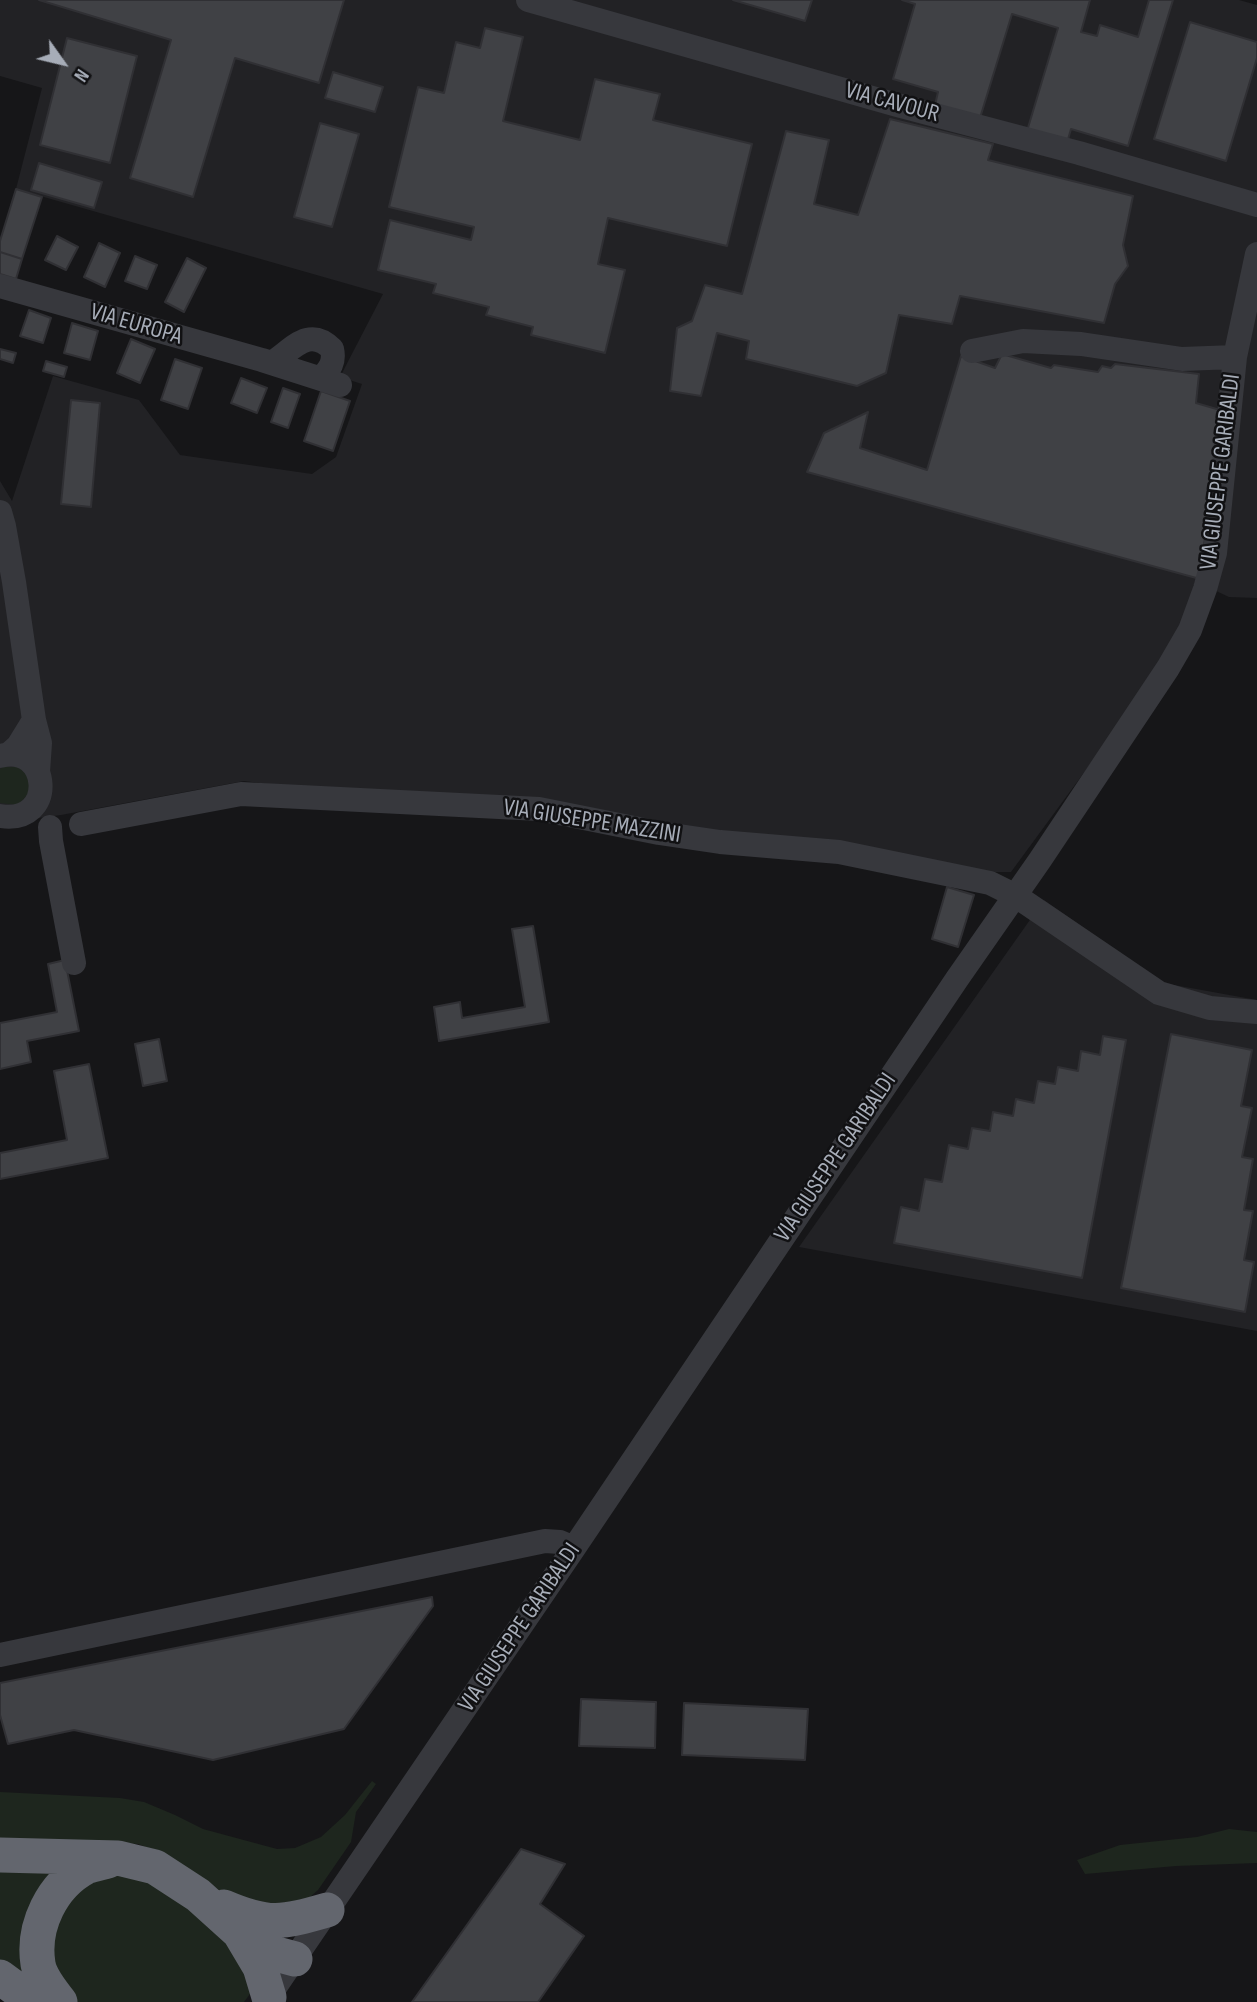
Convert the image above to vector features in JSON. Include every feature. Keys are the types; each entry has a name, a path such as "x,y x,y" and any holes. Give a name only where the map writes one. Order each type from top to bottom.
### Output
{"highway":[{"path":"0,1855 118,1858 155,1867 252,1927 269,1952 295,1959"},
{"path":"60,2002 38,1966 37,1935 47,1905 66,1880 88,1866 118,1858"},
{"path":"252,1927 297,1919 327,1910"},
{"path":"252,1927 267,1999"},
{"path":"0,1977 34,2002"}],"street":[{"name":"VIA CAVOUR","path":"528,0 1257,205"},
{"name":"VIA GIUSEPPE GARIBALDI","path":"267,1999 1016,896 1168,668 1190,630 1206,589 1215,553 1235,357 1257,254"},
{"name":"VIA EUROPA","path":"0,286 331,381 334,358 332,349 320,340 312,338 304,340 272,363"},
{"path":"972,351 1023,341 1081,344 1182,359 1235,357"},
{"path":"1,521 40,743 17,805"},
{"path":"4,755 18,746 34,720"},
{"path":"4,755 26,758 17,805"},
{"name":"VIA GIUSEPPE MAZZINI","path":"50,827 64,830 81,824 242,794 539,809 720,842 839,852 990,883 1016,896 1159,993 1210,1008 1257,1012"},
{"path":"17,805 47,806 81,824"},
{"path":"17,805 50,827 74,963"},
{"path":"0,1655 545,1541 560,1542 574,1548"}],"shaded area":[{"path":"0,0 1239,0 1257,5 1257,598 1229,597 1195,581 1183,627 1102,748 1011,872 970,872 244,781 61,815 0,823 0,481 12,501 53,376 139,400 180,455 312,474 336,457 362,384 340,377 383,294 16,189 42,88 0,76"},
{"path":"18,767 28,776 31,790 19,805 0,803 0,769"},
{"path":"1044,900 1163,983 1257,1000 1257,1331 799,1247"},
{"path":"372,1781 376,1784 356,1812 351,1842 318,1890 300,1906 241,1908 167,1855 138,1844 104,1842 0,1846 0,1792 120,1798 144,1802 203,1829 277,1849 295,1848 321,1837 345,1815"},
{"path":"1229,1829 1257,1832 1257,1863 1176,1866 1085,1874 1077,1860 1120,1845 1197,1837"},
{"path":"0,1865 63,1870 34,1986 0,1961"},
{"path":"127,1871 204,1913 255,1972 250,1994 244,2002 69,2002 50,1975 53,1916 82,1881"}],"building":[{"path":"39,0 344,0 319,83 235,58 193,197 130,178 171,40"},
{"path":"733,0 812,0 805,21"},
{"path":"902,0 1090,0 1081,32 1097,36 1100,25 1138,37 1149,0 1173,0 1128,146 1071,129 1067,143 1027,131 1058,28 1012,14 980,118 935,105 938,92 893,79 915,4"},
{"path":"1190,22 1257,42 1257,58 1226,161 1154,139"},
{"path":"485,28 523,37 503,121 580,140 595,79 660,94 653,120 752,144 727,246 608,218 598,264 625,270 605,353 531,335 533,327 486,315 489,307 433,293 436,284 378,270 390,220 471,240 474,227 389,207 418,87 444,93 456,42 480,48"},
{"path":"67,38 137,56 110,163 40,145"},
{"path":"333,72 383,87 375,112 325,98"},
{"path":"890,119 993,144 988,160 1133,196 1123,245 1128,266 1115,284 1104,323 960,296 952,324 899,315 886,373 857,386 746,359 749,341 717,333 701,396 670,391 677,328 692,321 705,285 742,294 786,131 829,140 814,204 858,215"},
{"path":"320,123 359,134 332,227 294,217"},
{"path":"39,163 102,182 94,208 31,190"},
{"path":"16,189 42,197 22,259 0,252 0,241"},
{"path":"57,236 78,247 66,270 45,260"},
{"path":"99,243 120,253 105,287 84,277"},
{"path":"0,252 22,259 16,279 0,274"},
{"path":"135,256 157,265 147,289 125,281"},
{"path":"187,258 206,268 184,312 165,302"},
{"path":"29,310 51,318 43,343 20,336"},
{"path":"72,323 98,331 90,360 64,353"},
{"path":"131,339 155,349 140,383 117,373"},
{"path":"0,349 16,353 13,363 0,359"},
{"path":"1002,354 1051,368 1054,365 1098,372 1102,366 1111,368 1115,364 1199,374 1196,403 1220,410 1200,579 807,472 824,433 868,412 860,448 927,470 961,356 995,368"},
{"path":"175,359 202,368 188,409 161,400"},
{"path":"46,361 67,367 64,377 43,371"},
{"path":"241,378 267,388 257,413 231,403"},
{"path":"283,388 300,394 288,428 271,422"},
{"path":"321,391 350,401 333,451 304,441"},
{"path":"71,400 100,403 91,507 61,504"},
{"path":"947,887 974,895 958,947 932,939"},
{"path":"533,926 549,1022 439,1041 434,1007 460,1002 462,1018 525,1007 512,929"},
{"path":"65,960 79,1031 27,1041 31,1062 0,1069 0,1023 57,1012 48,964"},
{"path":"1171,1034 1252,1050 1241,1106 1252,1108 1242,1157 1253,1159 1244,1210 1253,1211 1244,1260 1254,1262 1245,1312 1121,1288"},
{"path":"1103,1036 1126,1040 1082,1278 894,1243 901,1207 919,1211 925,1179 942,1182 949,1145 968,1149 972,1128 990,1131 993,1112 1013,1116 1016,1099 1034,1103 1038,1081 1055,1084 1058,1067 1078,1071 1081,1051 1100,1055"},
{"path":"159,1039 167,1081 143,1086 135,1044"},
{"path":"89,1064 108,1158 0,1179 0,1153 67,1140 54,1071"},
{"path":"432,1597 433,1606 344,1729 213,1760 74,1730 8,1744 0,1715 0,1683"},
{"path":"581,1699 656,1702 655,1748 579,1746"},
{"path":"684,1703 808,1709 805,1760 682,1755"},
{"path":"521,1849 565,1864 540,1904 584,1936 538,2002 412,2002"}]}
